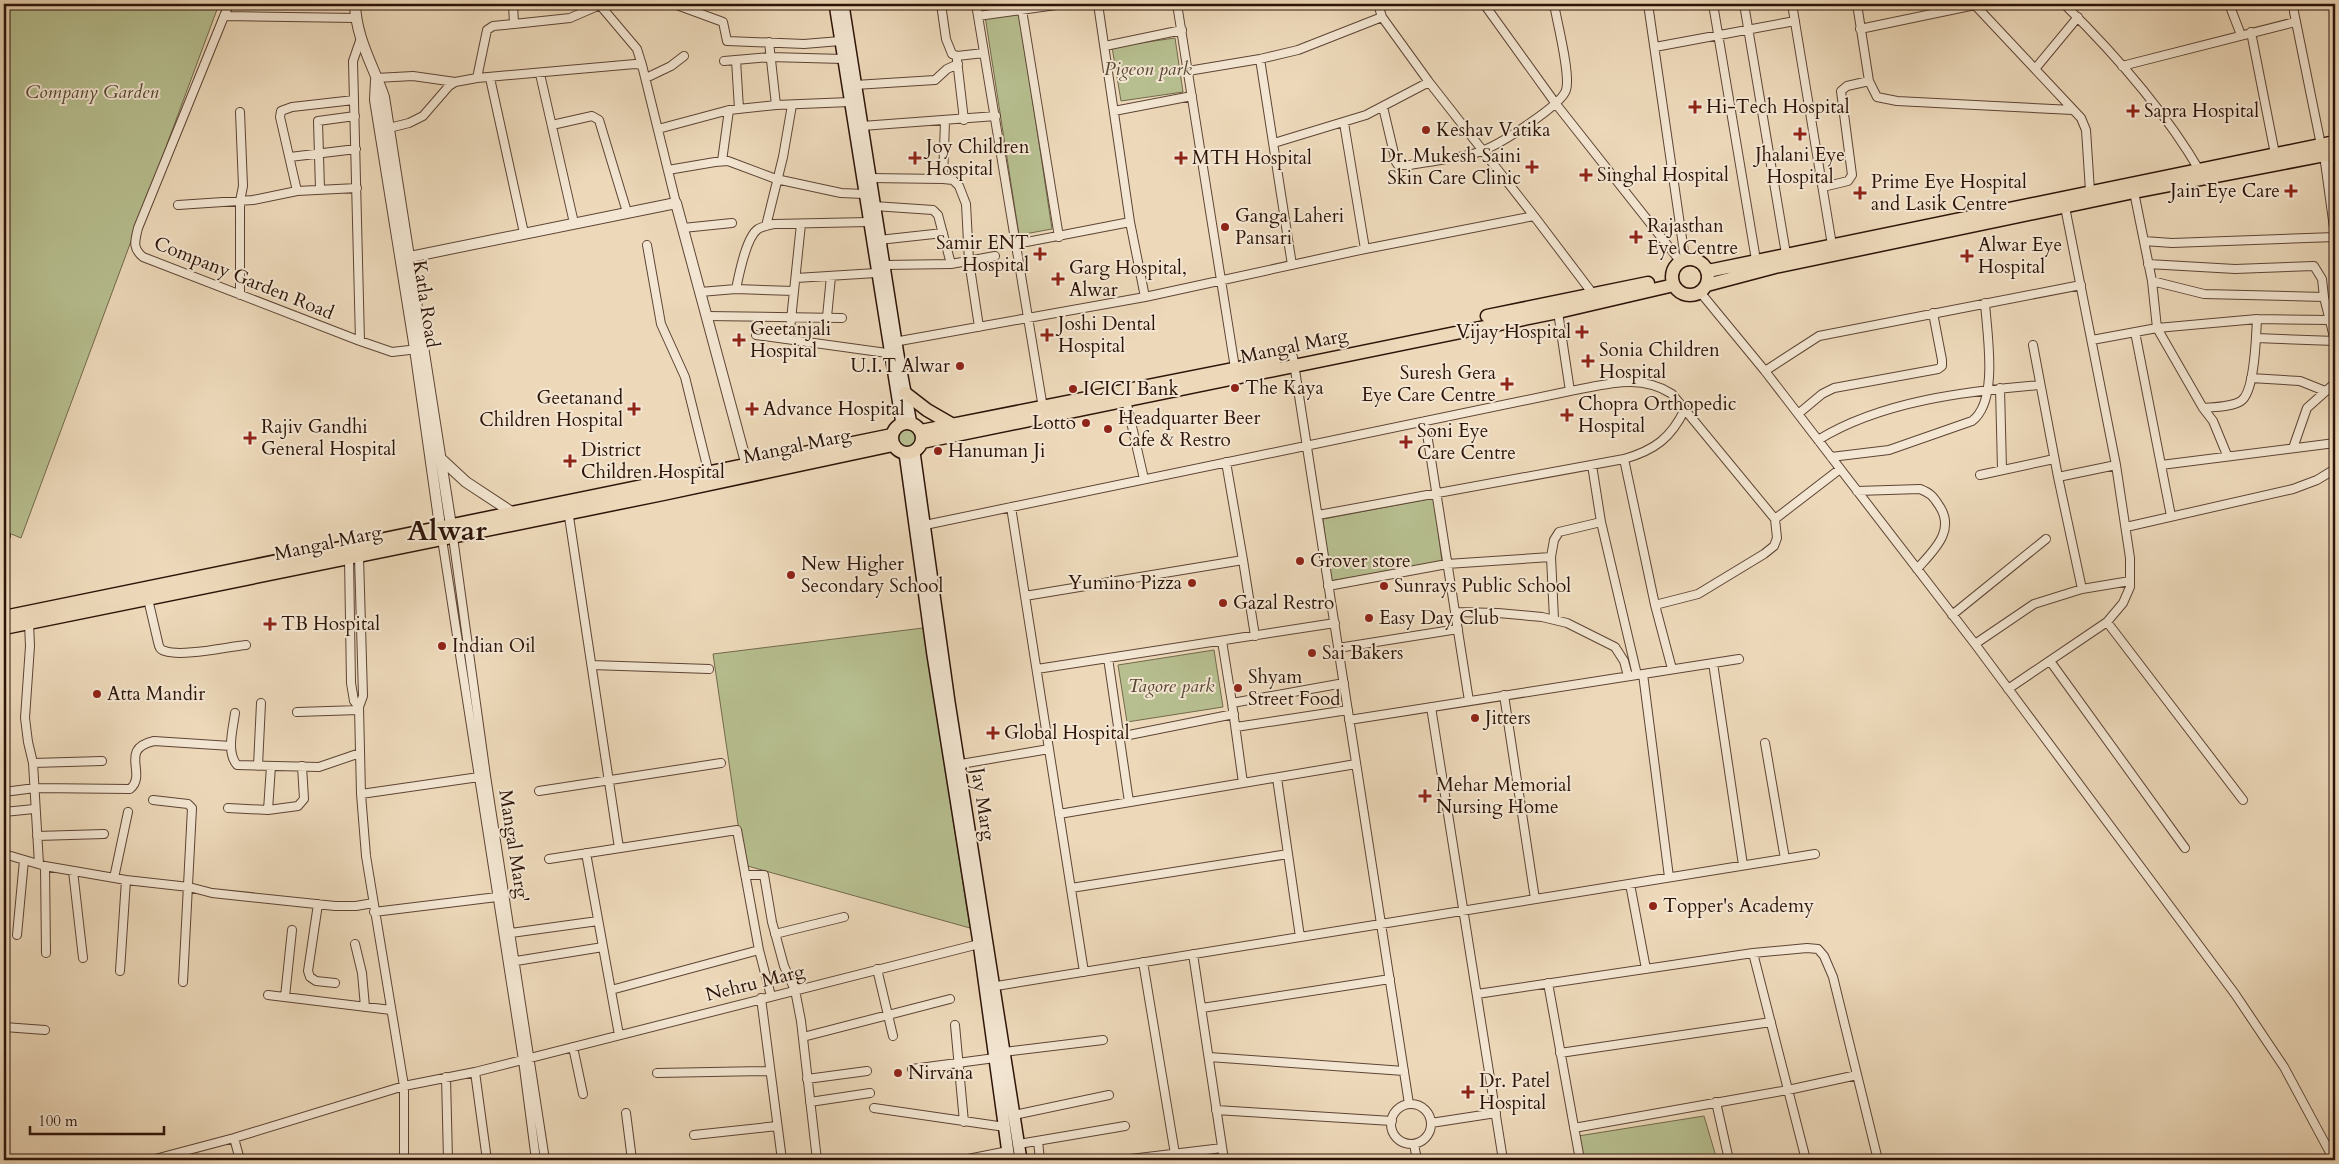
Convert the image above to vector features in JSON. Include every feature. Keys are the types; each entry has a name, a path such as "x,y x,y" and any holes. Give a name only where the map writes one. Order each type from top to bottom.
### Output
{"main road":[{"path":"834,4 868,222 880,269 893,348 912,438"},
{"path":"842,4 880,240 880,269"},
{"path":"1708,271 2090,191 2327,151 2335,142"},
{"path":"1708,271 1699,260 1683,260 1673,270 1673,282 1680,292 1687,295 1775,268 2134,192 2275,154 2327,151"},
{"path":"1703,289 1708,271"},
{"name":"Mangal Marg","path":"912,438 952,425 1125,395 1235,368 1294,361 1593,294 1673,282"},
{"name":"Mangal Marg","path":"912,438 1294,361 1558,312 1673,282"},
{"path":"893,348 905,393 912,438"},
{"path":"905,393 927,410 952,425"},
{"path":"893,440 912,438"},
{"path":"893,440 912,438"},
{"name":"Jay Marg","path":"912,438 926,525 954,765"},
{"name":"Jay Marg","path":"912,438 954,765 983,942 999,1055 1008,1156"},
{"name":"Mangal Marg","path":"4,617 567,508 747,466 893,440"},
{"name":"Mangal Marg","path":"4,628 354,557 513,513 567,508 672,492 893,440"},
{"name":"Jay Marg","path":"999,1055 1014,1115 1021,1160"}],"street":[{"name":"Company Garden Road","path":"228,4 138,228 134,245 136,252 360,342 392,352 419,349"},
{"name":"Katla Road","path":"355,4 360,41 384,97 389,128 387,143"},
{"path":"513,4 514,24"},
{"path":"477,78 487,30 493,26 570,18 600,4 637,49 646,78 676,203 747,466"},
{"path":"674,4 723,22 727,41 804,44 840,41"},
{"path":"941,4 949,48 957,60 964,120"},
{"path":"976,4 1043,408"},
{"path":"978,16 1063,4"},
{"path":"1098,4 1130,222 1145,297"},
{"path":"1177,4 1235,368"},
{"path":"1378,4 1382,17 1429,82 1593,294"},
{"path":"1484,4 1556,104 1683,260"},
{"path":"1383,108 1398,165 1410,165 1483,151 1556,104 1564,96 1567,85 1554,4"},
{"path":"1648,4 1683,260"},
{"path":"1713,4 1756,260"},
{"path":"1744,4 1786,254"},
{"path":"1792,4 1832,245"},
{"path":"1857,4 1869,81 1877,96 1896,102 2073,110"},
{"path":"1860,29 1975,4 2081,118 2086,130 2090,191"},
{"path":"2064,4 2122,66 2169,126 2202,173"},
{"path":"2229,4 2241,35"},
{"path":"1022,10 1059,236"},
{"path":"2144,241 2172,243 2335,236 2327,151 2294,12"},
{"path":"224,16 356,18"},
{"path":"1188,71 1260,59 1310,46 1382,17"},
{"path":"2034,69 2078,17"},
{"path":"1655,47 1795,21"},
{"path":"2122,66 2295,22"},
{"path":"1105,46 1182,30"},
{"path":"2252,32 2275,154"},
{"path":"360,41 353,61 360,342"},
{"path":"768,42 776,106"},
{"path":"855,86 935,80 957,60 984,53"},
{"path":"646,78 671,66 684,56"},
{"path":"724,60 770,57 843,59"},
{"path":"1260,59 1292,265"},
{"path":"736,60 739,109"},
{"path":"376,77 413,76 455,82 477,78 540,74 635,64 642,65"},
{"path":"540,74 574,223"},
{"name":"Katla Road","path":"376,77 375,100 387,143 408,263 446,532"},
{"path":"490,78 524,233"},
{"path":"1823,187 1848,181 1852,175 1841,91 1847,86 1869,81"},
{"path":"389,128 409,123 424,116 449,86 455,82"},
{"path":"1274,143 1344,123 1383,108 1429,82"},
{"path":"1114,111 1192,96"},
{"path":"298,191 280,117 281,111 292,106 354,100"},
{"path":"658,129 729,110 850,102"},
{"path":"766,226 776,179 785,151 792,105"},
{"path":"722,161 729,110"},
{"path":"240,112 243,186 240,201 240,294"},
{"path":"320,189 318,121 355,116"},
{"path":"552,125 592,116 599,120 627,212"},
{"path":"862,126 964,120 996,116"},
{"path":"943,179 945,121"},
{"path":"1344,123 1365,249"},
{"path":"290,157 356,149"},
{"path":"668,170 722,161 736,163 776,179 830,192 864,194"},
{"path":"870,178 943,179 953,180 959,186 966,204 969,261 979,327"},
{"path":"178,205 240,201 298,191 357,188"},
{"path":"2134,192 2152,281 2157,328 2203,408 2213,421 2227,456"},
{"path":"408,263 524,233 676,203"},
{"path":"874,206 933,210 938,215 950,264"},
{"path":"2008,689 2107,622 2123,603 2130,581 2126,527 2116,465 2065,207"},
{"path":"756,335 893,348 979,327 1145,297 1365,249 1534,216"},
{"path":"736,289 751,239 756,230 766,226 868,222"},
{"path":"1016,244 1130,222"},
{"path":"683,228 732,223"},
{"path":"789,338 801,224"},
{"path":"880,240 943,233"},
{"path":"646,245 661,324 685,377 709,474"},
{"path":"796,278 950,264 996,256"},
{"path":"2148,264 2235,269 2314,266 2319,272 2335,341 2256,338"},
{"path":"826,317 831,276"},
{"path":"2152,281 2204,294 2324,297"},
{"path":"1765,371 1819,336 2081,285"},
{"path":"700,292 736,289 794,292"},
{"path":"1703,289 1975,644 2235,994 2284,1068 2334,1160"},
{"path":"1831,457 1889,450 1972,421 1979,415 1984,406 1989,367 1985,303"},
{"path":"1558,312 1570,391"},
{"path":"1798,414 1822,394 1834,388 1938,369 1942,366 1942,360 1934,313"},
{"path":"706,316 842,318"},
{"path":"2092,340 2157,328 2258,319 2330,320"},
{"path":"2203,408 2240,403 2245,398 2249,390 2251,378 2258,319"},
{"path":"2135,332 2171,516"},
{"path":"2033,345 2054,458 2082,589"},
{"name":"Katla Road","path":"419,349 439,457 446,532"},
{"path":"1294,361 1409,1104"},
{"path":"2251,378 2300,381 2325,391"},
{"path":"926,525 1570,391 1641,381 1663,388 1672,394 1685,409 1775,519 1777,538 1774,546 1764,554 1698,594 1655,605"},
{"path":"2293,448 2307,408 2335,382"},
{"path":"1818,440 1840,427 1884,410 1987,390 2040,385"},
{"path":"2000,388 2002,469"},
{"path":"1125,395 1144,480"},
{"path":"1318,515 1624,459 1650,449 1662,440 1676,428 1685,409"},
{"path":"1425,421 1469,701"},
{"path":"2161,465 2335,443"},
{"path":"439,457 474,488 513,513"},
{"path":"1980,475 2054,458"},
{"path":"1624,459 1655,605 1672,669"},
{"path":"1226,462 1255,636"},
{"path":"1592,465 1601,522 1640,674 1669,877"},
{"path":"2058,477 2116,465"},
{"path":"1775,519 1840,469"},
{"path":"2126,527 2293,489 2317,480 2335,469"},
{"path":"1857,491 1920,489 1930,493 1942,510 1945,534 1940,544 1917,569"},
{"path":"1012,507 1084,972"},
{"path":"567,508 619,848"},
{"path":"1554,619 1551,557 1554,540 1559,532 1601,522"},
{"path":"446,532 456,622 478,777 497,898 527,1059 536,1160"},
{"name":"Mangal Marg'","path":"446,532 465,621 516,961 527,1059 545,1160"},
{"path":"1952,615 2046,539"},
{"path":"354,557 363,696 359,708 361,794 366,856 404,1086 404,1160"},
{"path":"1328,586 1447,564 1551,557"},
{"path":"1025,596 1243,560"},
{"path":"1975,644 2034,604 2082,589 2130,581"},
{"path":"148,598 158,642 160,648 164,651 187,652 246,645"},
{"path":"1455,612 1498,613 1554,619 1567,623 1615,647 1624,661 1628,676"},
{"path":"456,622 465,621"},
{"path":"2107,622 2243,800"},
{"path":"28,623 30,646 25,718 33,763 34,809 42,865 46,953"},
{"path":"1037,669 1334,623"},
{"path":"1338,648 1458,629"},
{"path":"1222,641 1243,783"},
{"path":"1108,658 1129,802"},
{"path":"1349,720 1739,659"},
{"path":"2050,661 2185,848"},
{"path":"1712,663 1743,865"},
{"path":"592,665 709,669"},
{"path":"1232,703 1344,683"},
{"path":"1504,695 1535,899"},
{"path":"258,766 261,703"},
{"path":"1431,707 1503,1160"},
{"path":"297,712 359,708"},
{"path":"1236,727 1348,710"},
{"path":"235,713 231,746 232,758 237,765 319,767 360,753"},
{"path":"1119,737 1234,714"},
{"path":"4,792 34,788 130,789 134,786 136,780 136,752 140,746 146,743 231,746"},
{"path":"1765,743 1785,859"},
{"path":"954,765 1049,749"},
{"path":"33,763 102,761"},
{"path":"539,791 721,763"},
{"path":"1059,814 1356,764"},
{"path":"268,810 271,766"},
{"path":"228,808 289,809 303,803 302,766"},
{"path":"361,794 478,777"},
{"path":"1277,778 1300,937"},
{"path":"153,800 188,804 192,808 183,982"},
{"path":"4,812 34,809"},
{"path":"114,878 128,812"},
{"path":"549,859 737,830 759,950 771,996"},
{"path":"37,836 104,834"},
{"path":"586,853 619,1035"},
{"path":"4,854 42,865 73,871 126,880 189,887 212,893 346,907 373,903"},
{"path":"1070,888 1288,854"},
{"path":"989,987 1815,854"},
{"path":"17,936 24,860"},
{"path":"73,871 83,958"},
{"path":"745,875 764,875 775,934 794,990 803,1037 817,1160"},
{"path":"120,971 126,880"},
{"path":"1630,884 1646,969"},
{"path":"374,912 497,898"},
{"path":"318,904 308,971 310,977 316,981 335,983"},
{"path":"775,934 844,917"},
{"path":"511,933 598,921"},
{"path":"285,997 292,930"},
{"name":"Nehru Marg","path":"150,1160 234,1138 404,1086 475,1072 983,942"},
{"path":"355,944 362,973 365,1007"},
{"path":"516,961 603,947"},
{"path":"1477,994 1753,953 1808,948 1818,949 1824,956 1833,977 1878,1160"},
{"path":"610,990 759,950"},
{"path":"1753,953 1806,1160"},
{"path":"1193,954 1224,1160"},
{"path":"1143,962 1176,1157"},
{"path":"876,969 893,1036"},
{"path":"1202,1008 1390,979"},
{"path":"1548,983 1580,1160"},
{"path":"268,995 391,1010"},
{"path":"761,998 782,1160"},
{"path":"803,1037 950,999"},
{"path":"1560,1053 1771,1022"},
{"path":"955,1025 964,1122"},
{"path":"4,1027 45,1030"},
{"path":"912,1070 1103,1040"},
{"path":"573,1047 583,1094"},
{"path":"1209,1057 1404,1070"},
{"path":"657,1073 770,1071"},
{"path":"807,1079 867,1071"},
{"path":"475,1072 487,1160"},
{"path":"1574,1128 1788,1090 1857,1074"},
{"path":"446,1077 448,1160"},
{"path":"810,1102 870,1093"},
{"path":"1014,1115 1109,1095"},
{"path":"1716,1102 1729,1160"},
{"path":"1409,1104 1422,1107 1430,1117 1431,1123 1424,1139 1414,1144 1400,1140 1395,1135 1392,1121 1395,1113 1401,1107 1409,1104"},
{"path":"874,1108 1005,1127"},
{"path":"1216,1110 1392,1121"},
{"path":"626,1113 632,1160"},
{"path":"1431,1123 1496,1113"},
{"path":"694,1135 777,1126"},
{"path":"1019,1144 1125,1126"},
{"path":"234,1138 240,1160"},
{"path":"1038,1141 1040,1160"},
{"path":"1414,1144 1417,1160"},
{"path":"1122,1160 1176,1157 1222,1148"},
{"path":"963,1160 1008,1156"}],"green space":[{"name":"Company Garden","path":"4,4 219,4 21,538 4,531"},
{"path":"1019,11 1052,229 1019,235 985,16"},
{"name":"Pigeon park","path":"1175,38 1183,92 1121,101 1112,47"},
{"path":"905,423 913,427 917,435 913,443 905,447 897,443 893,435 897,427"},
{"path":"1434,498 1442,562 1330,581 1323,519"},
{"path":"923,628 970,928 744,865 713,654"},
{"name":"Tagore park","path":"1214,650 1223,707 1127,722 1118,665"},
{"path":"1704,1116 1717,1160 1583,1160 1578,1136"}],"place":[{"name":"Hi-Tech Hospital","path":"1695,107"},
{"name":"Sapra Hospital","path":"2133,111"},
{"name":"Keshav Vatika","path":"1426,130"},
{"name":"Jhalani Eye Hospital","path":"1800,134"},
{"name":"Joy Children Hospital","path":"915,158"},
{"name":"MTH Hospital","path":"1181,158"},
{"name":"Dr. Mukesh Saini Skin Care Clinic","path":"1532,167"},
{"name":"Singhal Hospital","path":"1586,175"},
{"name":"Jain Eye Care","path":"2291,191"},
{"name":"Prime Eye Hospital and Lasik Centre","path":"1860,193"},
{"name":"Ganga Laheri Pansari","path":"1225,227"},
{"name":"Rajasthan Eye Centre","path":"1636,237"},
{"name":"Samir ENT Hospital","path":"1040,254"},
{"name":"Alwar Eye Hospital","path":"1967,256"},
{"name":"Garg Hospital, Alwar","path":"1058,279"},
{"name":"Vijay Hospital","path":"1582,332"},
{"name":"Joshi Dental Hospital","path":"1047,335"},
{"name":"Geetanjali Hospital","path":"739,340"},
{"name":"Sonia Children Hospital","path":"1588,361"},
{"name":"U.I.T Alwar","path":"960,366"},
{"name":"Suresh Gera Eye Care Centre","path":"1507,384"},
{"name":"The Kaya","path":"1235,388"},
{"name":"ICICI Bank","path":"1073,389"},
{"name":"Geetanand Children Hospital","path":"634,409"},
{"name":"Advance Hospital","path":"752,409"},
{"name":"Chopra Orthopedic Hospital","path":"1567,415"},
{"name":"Lotto","path":"1086,423"},
{"name":"Headquarter Beer Cafe & Restro","path":"1108,429"},
{"name":"Rajiv Gandhi General Hospital","path":"250,438"},
{"name":"Soni Eye Care Centre","path":"1406,442"},
{"name":"Hanuman Ji","path":"938,451"},
{"name":"District Children Hospital","path":"570,461"},
{"name":"Grover store","path":"1300,561"},
{"name":"New Higher Secondary School","path":"791,575"},
{"name":"Yumino Pizza","path":"1192,583"},
{"name":"Sunrays Public School","path":"1384,586"},
{"name":"Gazal Restro","path":"1223,603"},
{"name":"Easy Day Club","path":"1369,618"},
{"name":"TB Hospital","path":"270,624"},
{"name":"Indian Oil","path":"442,646"},
{"name":"Sai Bakers","path":"1312,653"},
{"name":"Shyam Street Food","path":"1238,688"},
{"name":"Atta Mandir","path":"97,694"},
{"name":"Jitters","path":"1475,718"},
{"name":"Global Hospital","path":"993,733"},
{"name":"Mehar Memorial Nursing Home","path":"1425,796"},
{"name":"Topper's Academy","path":"1653,906"},
{"name":"Nirvana","path":"898,1073"},
{"name":"Dr. Patel Hospital","path":"1468,1092"}],"district":[{"name":"Alwar","path":"447,531"}]}
